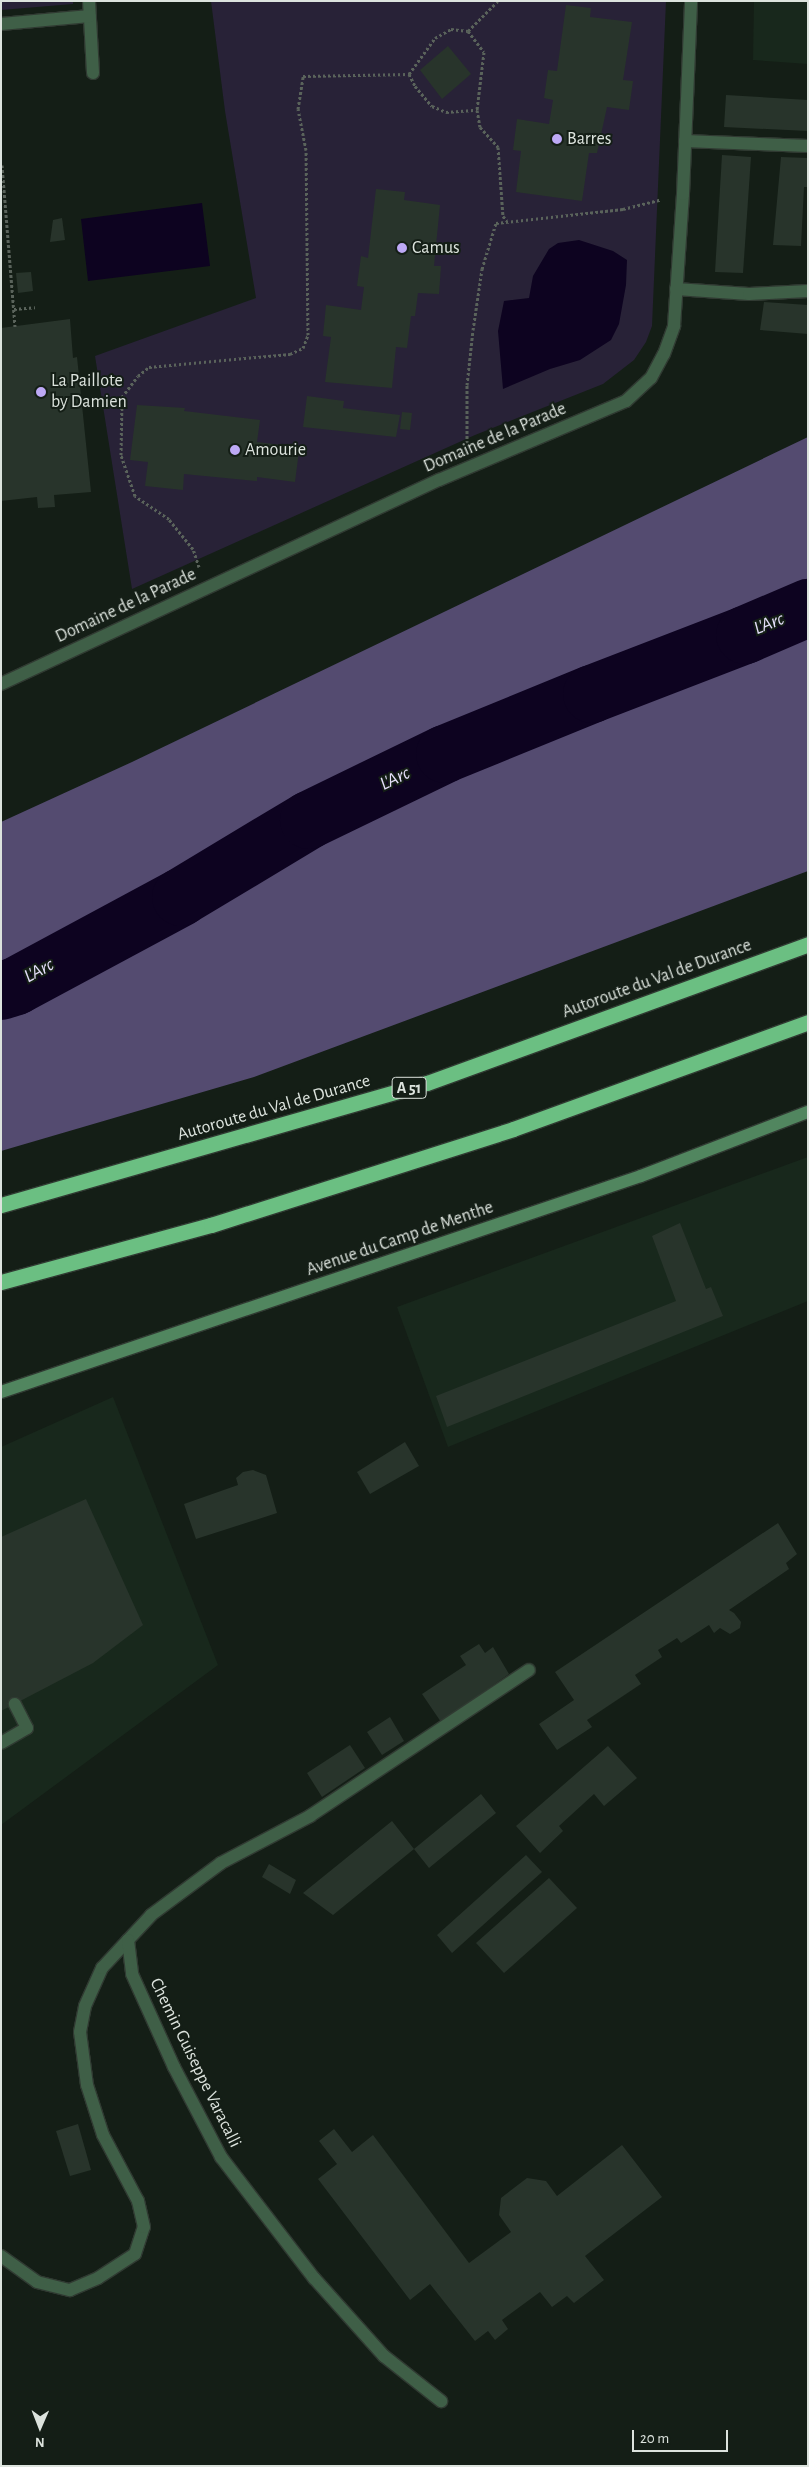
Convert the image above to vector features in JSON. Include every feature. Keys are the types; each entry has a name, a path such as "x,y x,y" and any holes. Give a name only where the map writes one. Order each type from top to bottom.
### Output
{"highway":[{"name":"Autoroute du Val de Durance","path":"1,1205 427,1083 808,944"},
{"path":"1,1282 211,1225 513,1129 808,1022"}],"main road":[{"name":"Avenue du Camp de Menthe","path":"1,1392 641,1176 808,1112"}],"street":[{"path":"90,1 93,74"},
{"name":"Domaine de la Parade","path":"1,684 466,469 626,401 651,378 664,354 674,326 683,194 691,1"},
{"path":"1,24 90,16"},
{"path":"685,141 808,146"},
{"path":"676,289 749,294 808,291"},
{"path":"1,2256 37,2282 70,2290 98,2278 135,2254 144,2227 138,2202 102,2135 87,2085 80,2032 85,2006 102,1968 151,1915 221,1863 310,1816 529,1670"},
{"path":"1,1744 27,1728 14,1704"},
{"name":"Chemin Guiseppe Varacalli","path":"128,1940 132,1974 174,2067 221,2157 314,2278 384,2356 441,2401"}],"path":[{"path":"468,31 498,1"},
{"path":"409,74 435,38 452,29 468,31 484,52 477,110 480,127 498,147 503,216 507,221"},
{"path":"409,74 415,86 432,106 446,112 477,110"},
{"path":"207,588 193,549 169,519 135,496 121,455 122,398 138,376 149,367 290,354 303,348 308,335 306,150 298,109 303,76 409,74"},
{"path":"2,165 15,326"},
{"path":"466,469 467,385 482,269 496,223 623,209 683,194"},
{"path":"14,309 35,307"}],"shaded area":[{"path":"1,1 73,1 73,4 1,10"},
{"path":"211,1 666,1 652,326 646,342 634,360 603,384 475,435 132,589 95,356 256,298 225,111"},
{"path":"754,1 808,1 808,64 753,60"},
{"path":"202,203 210,266 88,281 81,219"},
{"path":"579,240 613,251 627,260 626,285 619,324 611,340 580,360 550,369 503,389 498,331 504,301 529,298 533,276 549,249 558,243"},
{"path":"808,437 808,871 254,1077 1,1151 1,822 132,762"},
{"path":"808,1157 808,1301 448,1447 397,1307"},
{"path":"113,1397 218,1665 1,1825 1,1447"}],"building":[{"path":"566,5 591,8 590,17 632,22 623,80 633,81 629,110 607,107 597,153 589,153 582,201 516,192 521,151 513,150 517,119 549,124 553,100 544,98 548,70 557,71"},
{"path":"448,46 471,74 442,99 420,70"},
{"path":"726,95 808,100 808,131 724,127"},
{"path":"722,155 751,157 743,273 715,272"},
{"path":"781,157 808,158 808,187 804,187 801,246 773,245"},
{"path":"376,189 405,192 404,200 440,205 434,266 441,266 439,294 418,293 415,316 411,316 407,348 396,347 392,388 325,382 331,337 323,336 326,305 361,310 364,287 357,286 361,256 368,258"},
{"path":"62,218 65,240 50,242 53,220"},
{"path":"31,272 33,291 18,293 16,273"},
{"path":"764,302 808,305 808,334 760,330"},
{"path":"70,319 73,358 77,357 91,492 54,495 55,507 38,508 37,497 1,501 1,328"},
{"path":"307,396 344,401 343,408 400,415 396,437 303,427"},
{"name":"Amourie","path":"137,405 185,408 184,411 260,420 257,442 282,445 282,448 299,451 295,482 257,477 257,481 184,474 183,490 145,486 148,462 130,460"},
{"path":"402,412 412,413 410,430 400,429"},
{"path":"680,1223 706,1289 711,1287 723,1316 447,1427 436,1396 676,1301 652,1236"},
{"path":"405,1442 419,1466 370,1494 357,1472"},
{"path":"253,1470 266,1475 277,1513 196,1539 184,1504 238,1485 236,1478 243,1472"},
{"path":"86,1499 143,1625 93,1663 1,1711 1,1537"},
{"path":"778,1523 797,1554 786,1563 789,1569 729,1610 741,1622 740,1628 730,1634 720,1628 714,1633 709,1625 681,1643 677,1638 658,1650 662,1657 635,1675 641,1684 587,1720 592,1727 557,1750 539,1724 574,1700 555,1672"},
{"path":"479,1644 485,1653 493,1647 509,1674 441,1722 422,1694 466,1665 460,1656"},
{"path":"390,1717 404,1741 382,1755 367,1732"},
{"path":"350,1745 365,1768 322,1797 307,1773"},
{"path":"608,1746 637,1778 604,1806 594,1794 559,1826 563,1831 540,1853 516,1826"},
{"path":"481,1794 496,1813 429,1868 414,1849"},
{"path":"392,1821 414,1849 333,1915 303,1893"},
{"path":"526,1855 542,1872 452,1953 437,1935"},
{"path":"269,1864 296,1880 290,1894 262,1877"},
{"path":"549,1878 577,1908 504,1973 476,1943"},
{"path":"78,2124 91,2170 70,2176 56,2131"},
{"path":"334,2129 352,2152 373,2135 469,2263 511,2232 499,2215 501,2198 527,2178 546,2181 557,2196 622,2145 662,2197 585,2256 604,2280 574,2303 567,2296 552,2307 540,2292 502,2320 508,2329 495,2340 488,2331 475,2341 430,2284 410,2300 318,2179 337,2164 319,2141"}],"waterway":[{"name":"L'Arc","path":"1,991 16,986 181,897 309,820 445,754 592,694 745,635 808,608"}],"place":[{"name":"Barres","path":"557,139"},
{"name":"Camus","path":"402,248"},
{"name":"La Paillote by Damien","path":"41,392"},
{"name":"Amourie","path":"235,450"}]}
